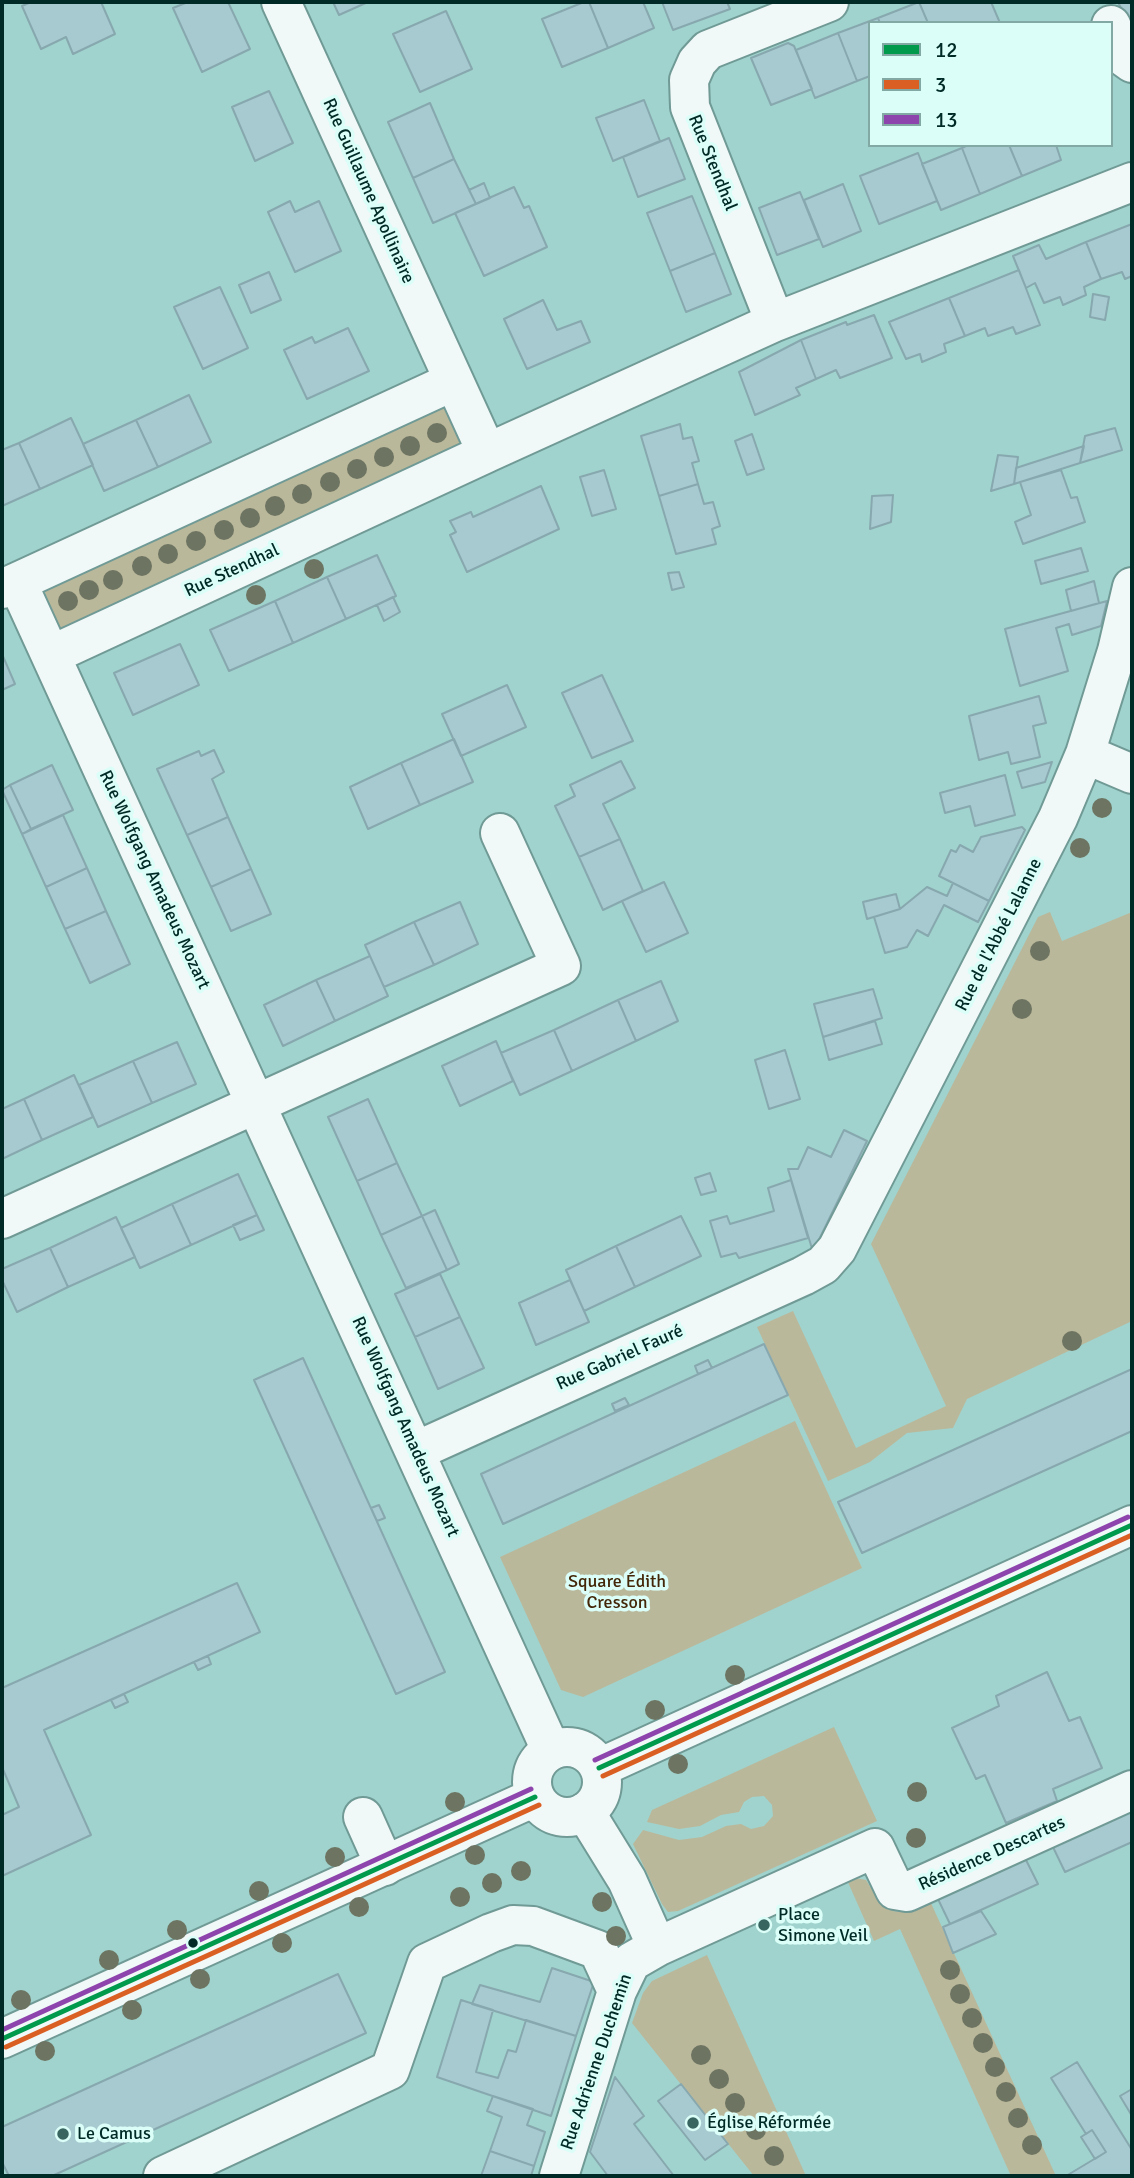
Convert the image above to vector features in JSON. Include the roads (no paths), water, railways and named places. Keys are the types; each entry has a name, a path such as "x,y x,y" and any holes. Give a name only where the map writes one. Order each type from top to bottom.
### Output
{"street":[{"name":"Rue Guillaume Apollinaire","path":"281,2 454,381"},
{"name":"Rue Stendhal","path":"775,322 690,107 689,80 696,62 708,50 829,2"},
{"path":"1101,2 1110,21"},
{"path":"1113,26 1122,44"},
{"name":"Rue Stendhal","path":"51,655 775,322 1132,182"},
{"path":"51,655 10,586 454,381 487,453"},
{"name":"Rue de l'Abbé Lalanne","path":"823,1265 849,1228 1032,873 1085,754 1117,652 1132,587"},
{"name":"Rue Wolfgang Amadeus Mozart","path":"51,655 551,1750"},
{"path":"1085,754 1132,774"},
{"path":"2,1219 561,966 500,833"},
{"name":"Rue Gabriel Fauré","path":"416,1451 823,1265"},
{"path":"598,1768 1132,1525"},
{"path":"573,1747 593,1759 598,1768 602,1778 598,1797 585,1812 562,1817 551,1814 535,1797 532,1787 535,1765 551,1750 573,1747"},
{"name":"Résidence Descartes","path":"657,1947 875,1848 895,1890 907,1892 1132,1790"},
{"path":"2,2039 535,1797"},
{"path":"585,1812 627,1880 657,1947"},
{"path":"363,1817 385,1866"},
{"path":"163,2176 390,2070 427,1963 491,1933 513,1925 533,1926 598,1950 617,1991"},
{"name":"Rue Adrienne Duchemin","path":"559,2176 617,1991 631,1962 657,1947"}],"place":[{"name":"Place Simone Veil","path":"764,1925"},
{"name":"Église Réformée","path":"693,2123"},
{"name":"Le Camus","path":"63,2134"}],"park label":[{"name":"Square Édith Cresson","path":"617,1592"}]}
